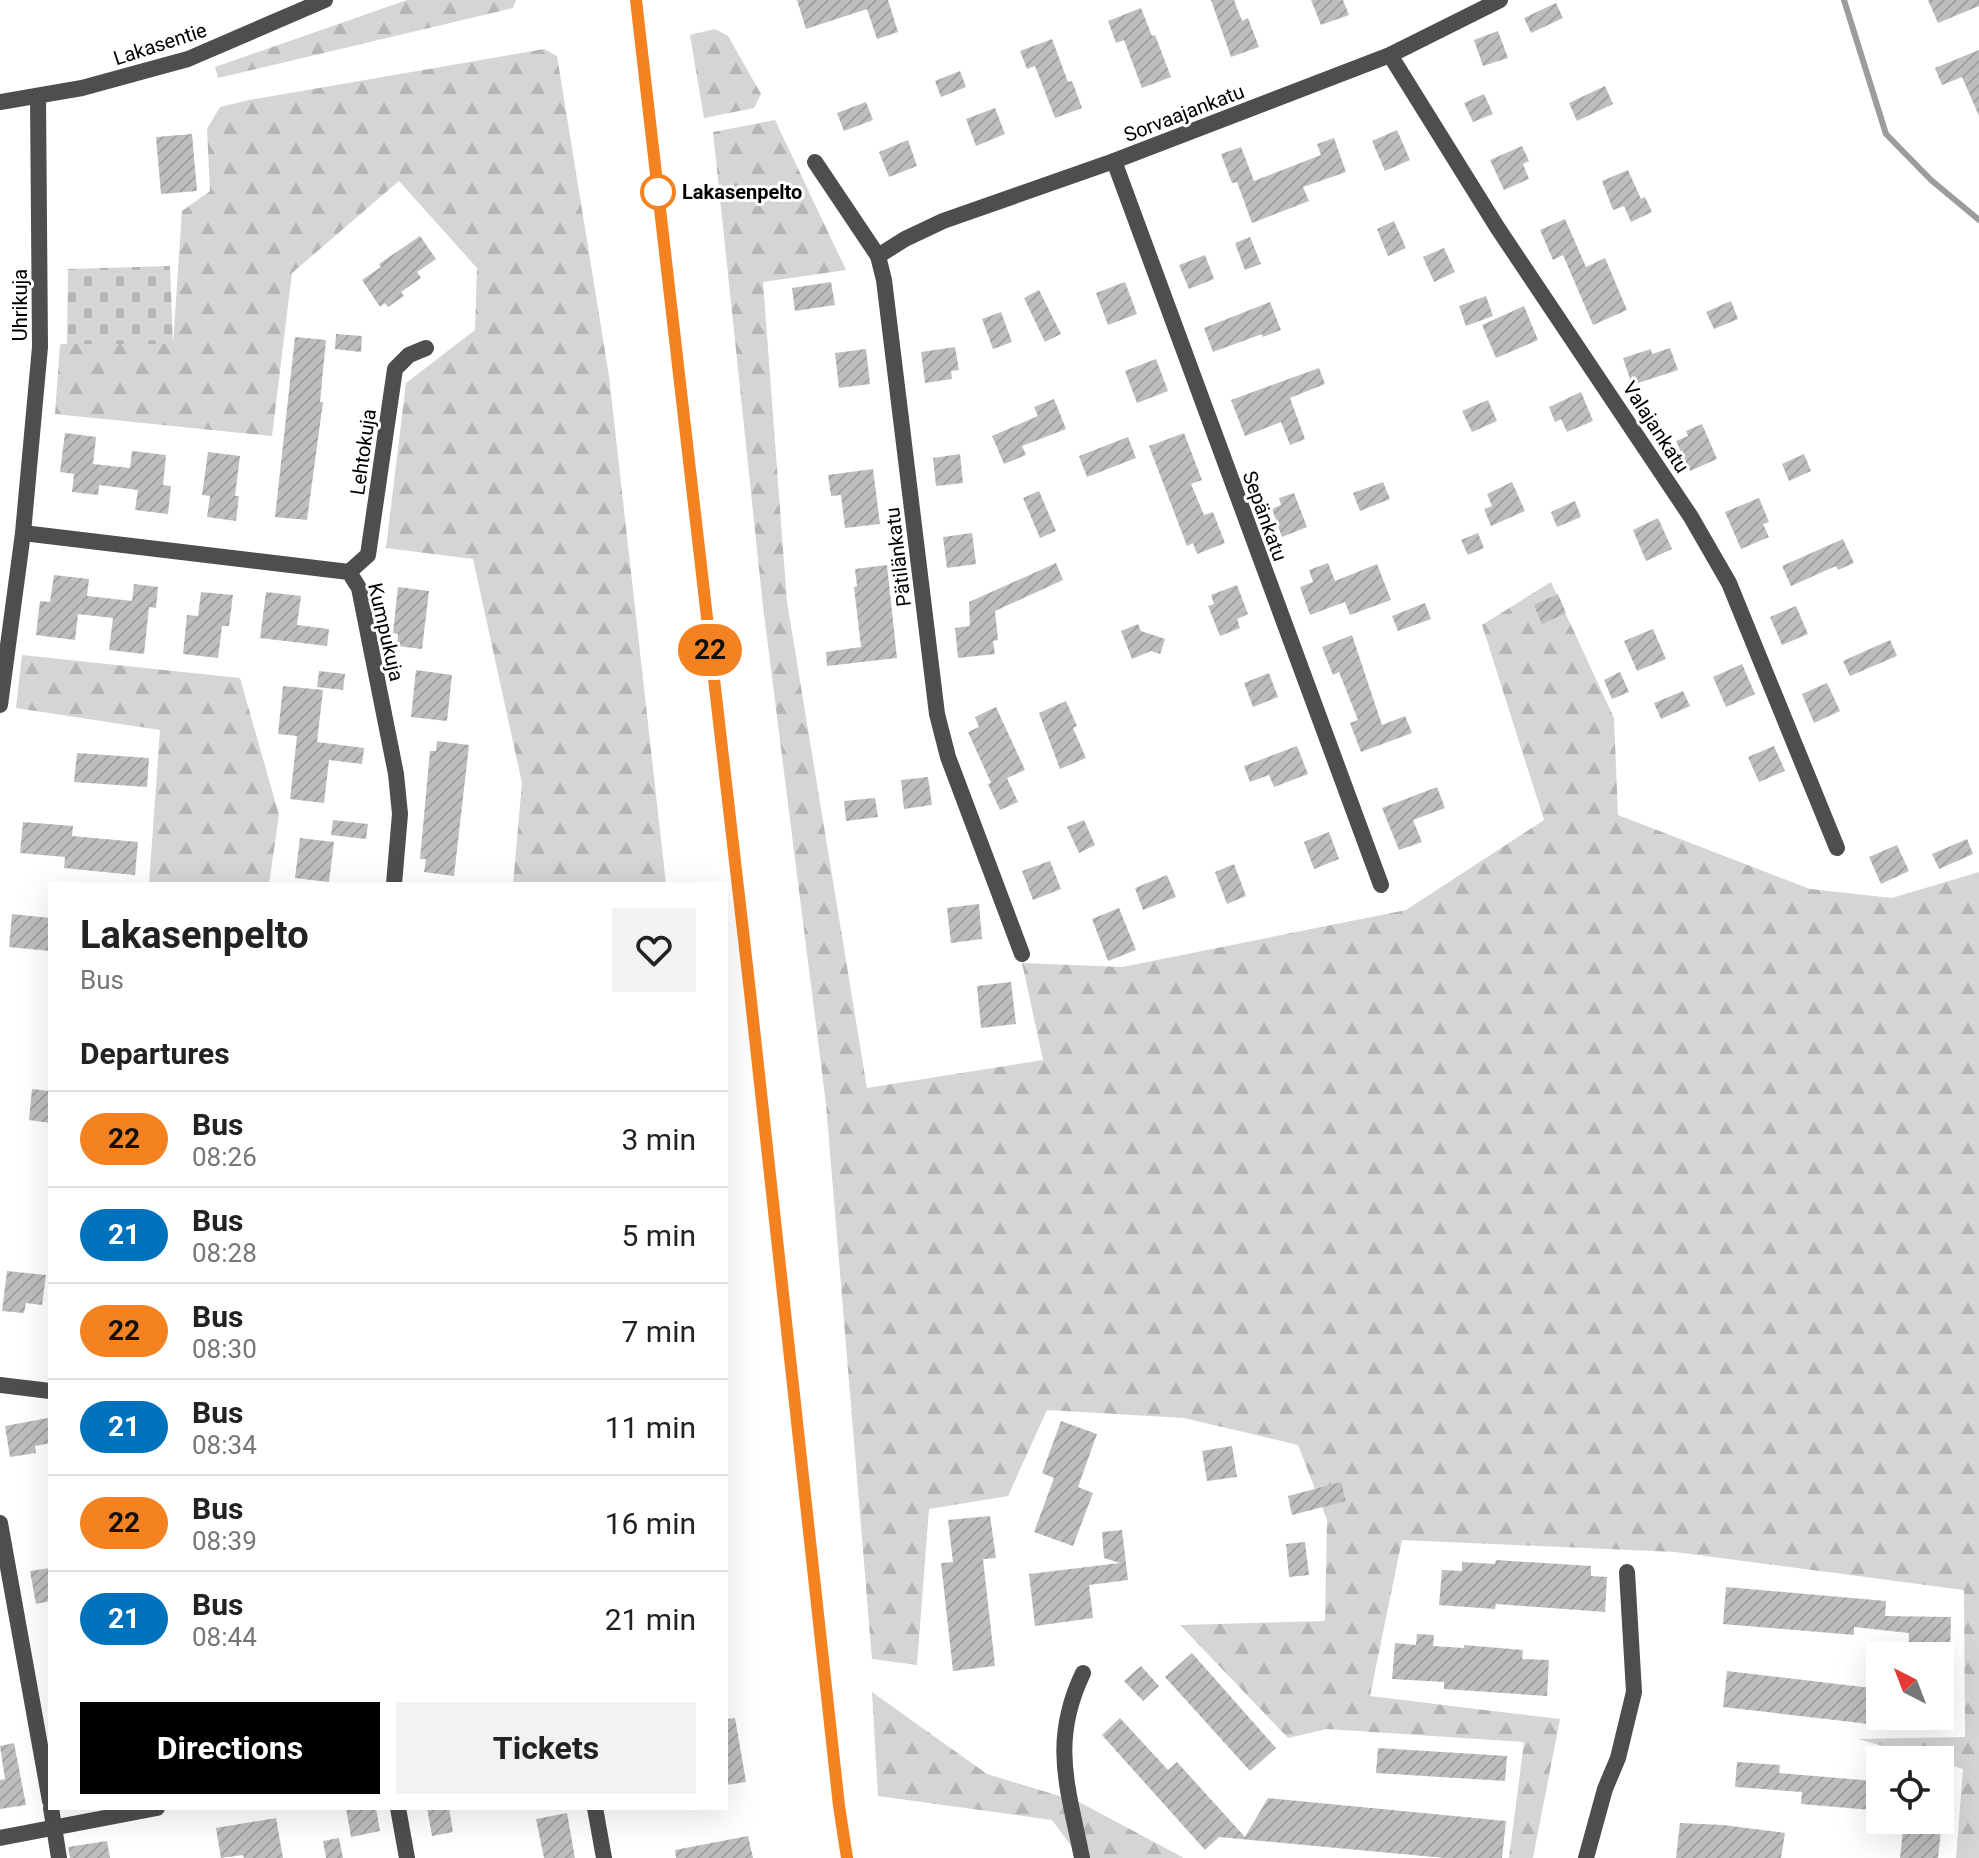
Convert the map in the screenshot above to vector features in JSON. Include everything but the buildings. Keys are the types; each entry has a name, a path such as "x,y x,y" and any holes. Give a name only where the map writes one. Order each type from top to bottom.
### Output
{"main road":[{"path":"636,0 847,1858"}],"street":[{"name":"Lakasentie","path":"0,102 134,76 188,59 325,0"},
{"name":"Sorvaajankatu","path":"878,256 943,221 1114,161 1390,55 1500,0"},
{"name":"Valajankatu","path":"1390,55 1497,227 1691,517 1729,583 1837,848"},
{"name":"Uhrikuja","path":"0,705 23,533 40,347 38,96"},
{"name":"Sepänkatu","path":"1114,161 1381,885"},
{"name":"Pätilänkatu","path":"815,162 878,256 884,280 937,714 948,757 1022,954"},
{"name":"Lehtokuja","path":"349,572 368,555 395,369 409,355 426,348"},
{"name":"Kumpukuja","path":"23,533 349,572 359,588 396,774 400,814 394,882"},
{"path":"0,1385 48,1391"},
{"path":"0,1523 48,1790"},
{"path":"1586,1858 1605,1789 1618,1758 1634,1692 1627,1572"},
{"path":"1082,1858 1066,1783 1063,1748 1066,1715 1083,1673"},
{"path":"51,1810 59,1858"},
{"path":"0,1838 146,1810"},
{"path":"398,1810 407,1858"},
{"path":"595,1810 604,1858"}],"green space":[{"path":"407,0 516,0 513,8 218,78 215,67"},
{"path":"715,29 728,36 761,94 754,108 704,118 690,35"},
{"path":"544,49 557,56 609,376 666,882 513,882 522,783 473,559 386,548 406,383 475,330 477,268 399,181 292,273 272,436 55,414 60,344 173,344 182,211 210,191 207,129 220,107"},
{"path":"775,120 846,270 763,282 787,602 867,1088 1043,1060 1022,963 1122,967 1406,910 1544,820 1482,625 1551,582 1614,718 1618,815 1810,889 1892,898 1979,872 1979,1858 1956,1858 1963,1769 1954,1766 1954,1746 1883,1746 1858,1739 1965,1737 1964,1590 1675,1552 1402,1540 1370,1696 1560,1719 1533,1858 1509,1858 1524,1742 1327,1729 1288,1738 1180,1625 1325,1621 1327,1520 1298,1445 1184,1418 1047,1410 1008,1496 929,1509 917,1665 872,1659 826,1104 763,606 713,132"},
{"path":"170,266 173,344 67,344 68,269"},
{"path":"22,655 240,678 279,815 269,882 149,882 160,730 16,708"},
{"path":"872,1692 987,1774 1079,1802 1184,1858 1080,1858 1052,1820 878,1796"}],"waterway":[{"path":"1844,0 1886,134 1931,180 1979,220"}],"bus line":[{"name":"22","path":"636,0 847,1858"}],"place":[{"name":"Lakasenpelto","path":"658,192"}]}
